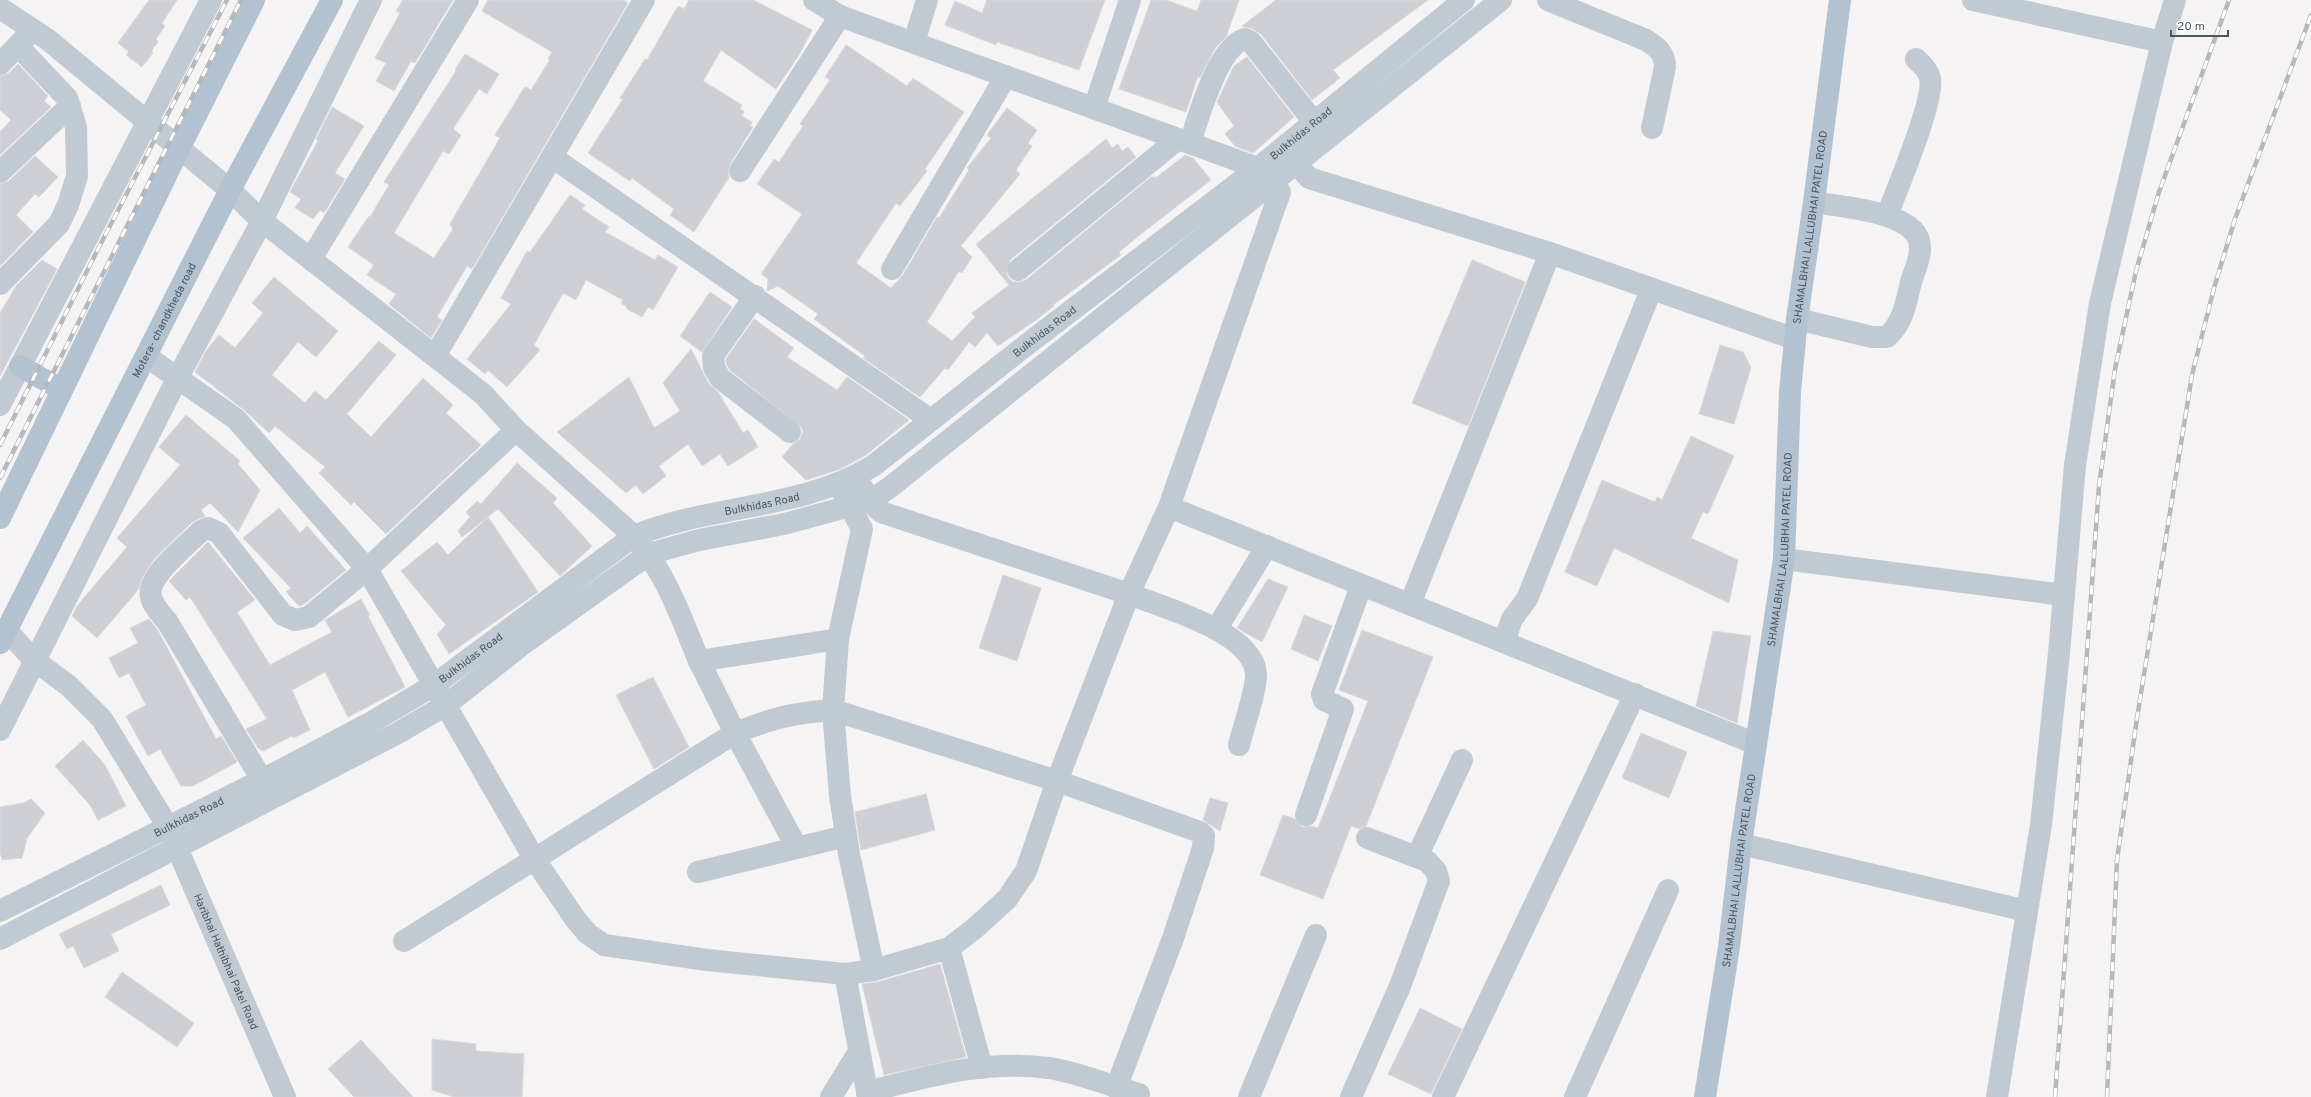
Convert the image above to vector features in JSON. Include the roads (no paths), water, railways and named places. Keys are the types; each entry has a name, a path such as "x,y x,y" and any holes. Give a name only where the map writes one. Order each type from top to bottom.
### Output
{"main road":[{"path":"0,518 179,149 254,0"},
{"name":"Motera- chandkheda road","path":"3,637 230,190 332,0"},
{"name":"SHAMALBHAI LALLUBHAI PATEL ROAD","path":"1705,1097 1729,947 1740,844 1784,559 1790,392 1796,329 1840,0"},
{"path":"20,366 62,390"}],"street":[{"path":"0,405 211,0"},
{"path":"0,730 177,379 262,220 371,0"},
{"path":"311,259 468,0"},
{"path":"435,356 644,0"},
{"path":"146,356 236,419 367,569 535,860 576,920 588,934 604,945 707,960 844,974 874,970 949,948 974,929 1006,899 1026,870 1057,781 1129,594 1169,507 1280,192 1258,168 840,16 814,0"},
{"path":"914,42 927,0"},
{"path":"1094,108 1130,0"},
{"name":"Bulkhidas Road","path":"0,911 262,780 372,722 434,685 634,536 649,530 692,519 781,501 848,480 873,466 1025,346 1258,168 1464,0"},
{"path":"1548,0 1646,40 1658,47 1665,59 1665,67 1652,128"},
{"path":"1974,0 2162,42"},
{"path":"1997,1097 2041,826 2064,595 2075,464 2100,303 2162,42 2175,0"},
{"name":"Bulkhidas Road","path":"0,939 363,752 446,705 523,644 649,554 699,540 784,524 859,503 889,488 1273,184 1486,4"},
{"path":"0,8 34,30 230,190 262,220 483,394 516,430 634,536 649,554 670,591 698,662 796,846"},
{"path":"740,171 840,16"},
{"path":"0,64 34,30"},
{"path":"1018,270 1184,141 1225,55 1234,44 1245,39 1251,42 1314,122"},
{"path":"0,284 59,224 68,204 77,176 76,127 67,98 18,46"},
{"path":"1888,215 1925,113 1929,92 1930,80 1926,69 1916,59"},
{"path":"892,269 1006,76"},
{"path":"0,172 70,106"},
{"path":"1282,147 1309,178 1550,253 1651,290 1796,329 1872,337 1887,337 1901,322 1920,247 1916,234 1909,226 1888,215 1814,202"},
{"path":"552,157 931,420"},
{"path":"1410,604 1550,253"},
{"path":"1504,642 1512,620 1527,599 1651,290"},
{"path":"754,296 713,356 714,367 720,378 790,432"},
{"path":"262,780 167,621 153,603 150,590 156,576 201,532 208,528 219,533 283,615 295,620 309,617 367,569 516,430"},
{"path":"848,480 859,503 862,530 838,639 833,710 846,836 874,970"},
{"path":"859,503 881,512 1129,594 1217,628 1245,650 1256,673 1239,745"},
{"path":"1169,507 1267,546 1361,586 1410,604 1756,744"},
{"path":"1217,628 1267,546"},
{"path":"1784,559 2064,595"},
{"path":"1306,815 1343,709 1324,700 1322,694 1361,586"},
{"name":"Haribhai Hathibhai Patel Road","path":"3,637 69,686 102,720 168,827 285,1097"},
{"path":"698,662 838,639"},
{"path":"1442,1097 1635,694"},
{"path":"404,941 735,733 773,718 798,712 833,710 1057,781 1193,830 1204,836 1203,848 1172,941 1116,1088"},
{"path":"1417,857 1462,760"},
{"path":"698,872 796,846 846,836"},
{"path":"1351,1097 1400,986 1439,881 1436,871 1427,861 1367,838"},
{"path":"1740,844 2027,912"},
{"path":"1575,1097 1668,890"},
{"path":"1250,1097 1316,935"},
{"path":"949,948 982,1068"},
{"path":"844,974 867,1094 953,1071 982,1068 1049,1068 1141,1096"},
{"path":"830,1097 858,1053"}],"railway":[{"path":"0,445 98,249 227,0"},
{"path":"0,478 241,0"},
{"path":"2055,1097 2099,486 2115,369 2136,271 2159,192 2229,0"},
{"path":"2107,1097 2117,860 2137,718 2192,375 2214,288 2235,219 2311,15"}]}
